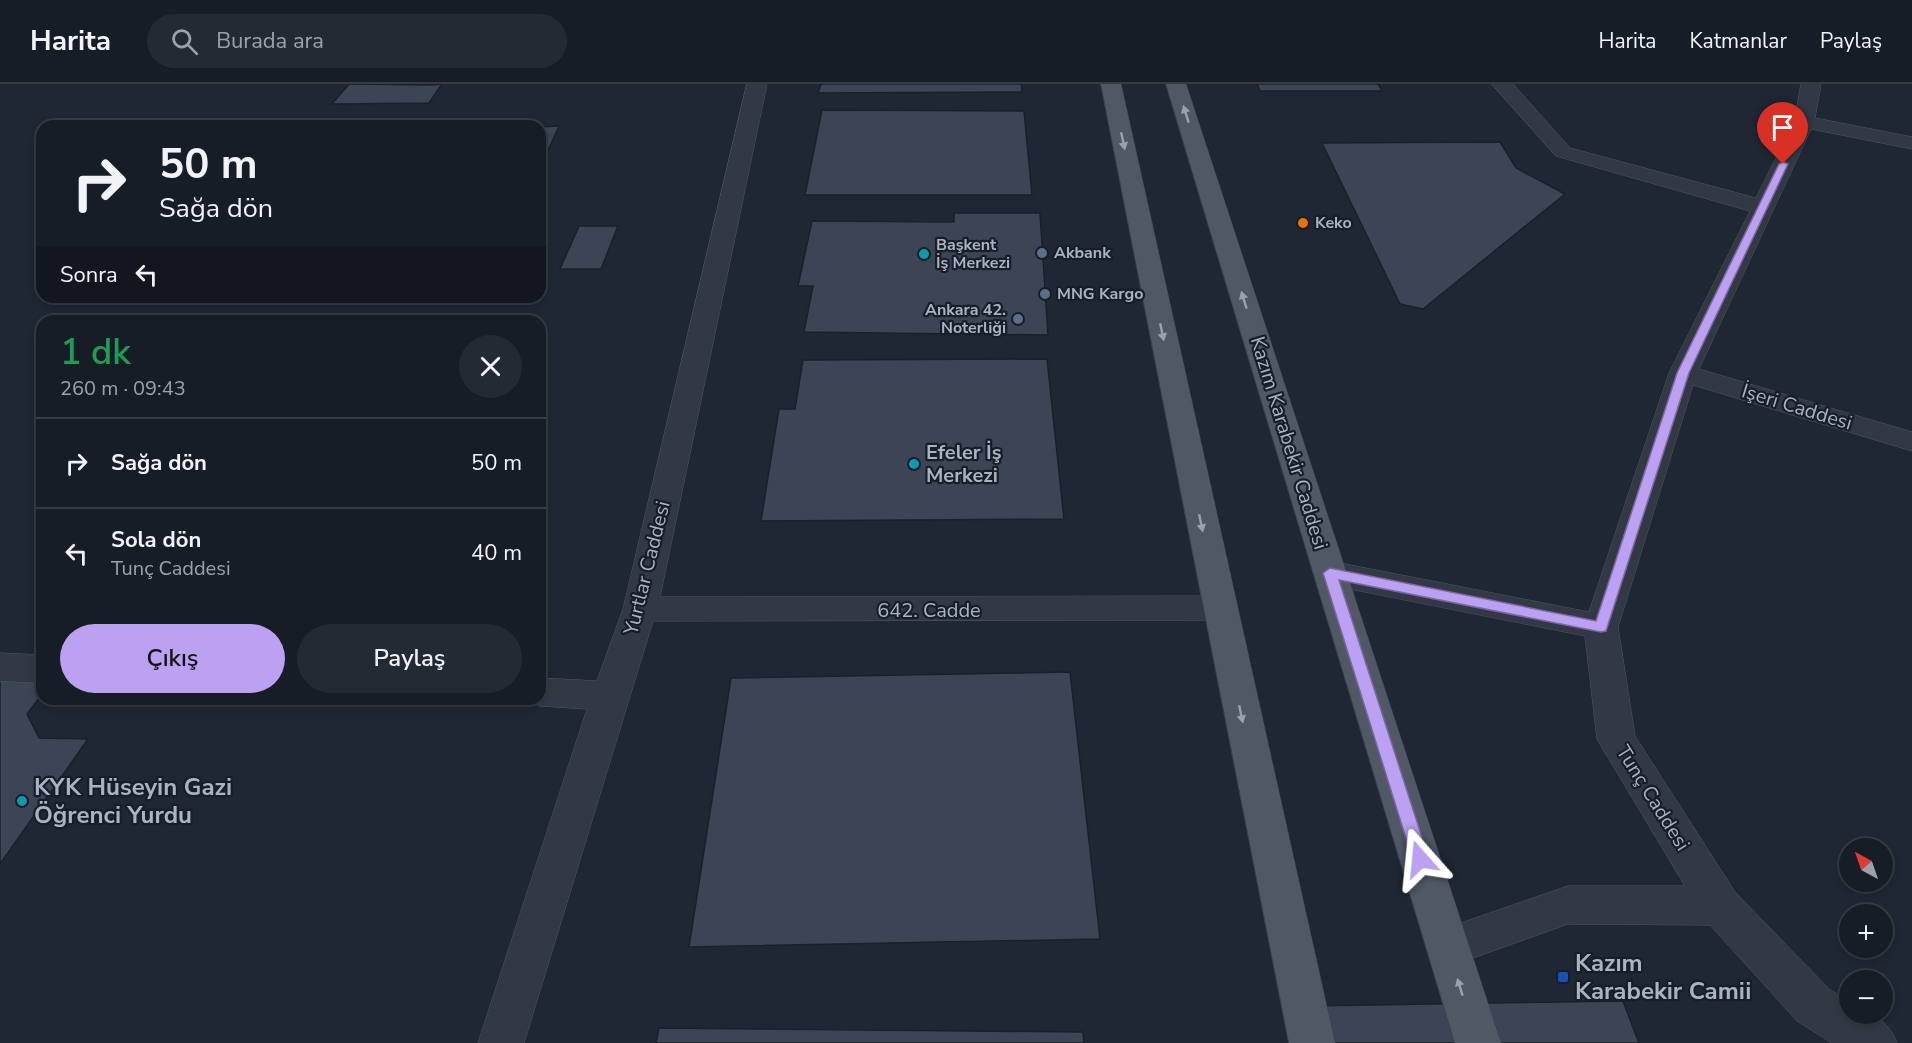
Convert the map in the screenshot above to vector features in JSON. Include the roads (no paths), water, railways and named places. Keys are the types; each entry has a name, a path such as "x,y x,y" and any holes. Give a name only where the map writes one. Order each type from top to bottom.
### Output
{"main road":[{"path":"1111,84 1218,608 1311,1043"},
{"name":"Kazım Karabekir Caddesi","path":"1176,84 1478,1043"}],"street":[{"name":"Yurtlar Caddesi","path":"501,1043 610,696 640,609 757,84"},
{"path":"1502,84 1563,152 1762,207"},
{"name":"Tunç Caddesi","path":"1811,84 1804,122 1683,373 1601,627 1616,739 1720,906 1813,1005 1874,1043"},
{"path":"1804,122 1912,143"},
{"name":"İşeri Caddesi","path":"1683,373 1912,442"},
{"path":"1330,573 1601,627"},
{"name":"642. Cadde","path":"640,609 1218,608"},
{"path":"0,667 36,669"},
{"path":"546,692 610,696"},
{"path":"1448,947 1568,905 1720,906"}],"place":[{"name":"Keko","path":"1303,223"},
{"name":"Akbank","path":"1042,253"},
{"name":"Başkent İş Merkezi","path":"924,254"},
{"name":"MNG Kargo","path":"1045,294"},
{"name":"Ankara 42. Noterliği","path":"1018,319"},
{"name":"Efeler İş Merkezi","path":"914,464"},
{"name":"KYK Hüseyin Gazi Öğrenci Yurdu","path":"22,801"},
{"name":"Kazım Karabekir Camii","path":"1563,977"}]}
